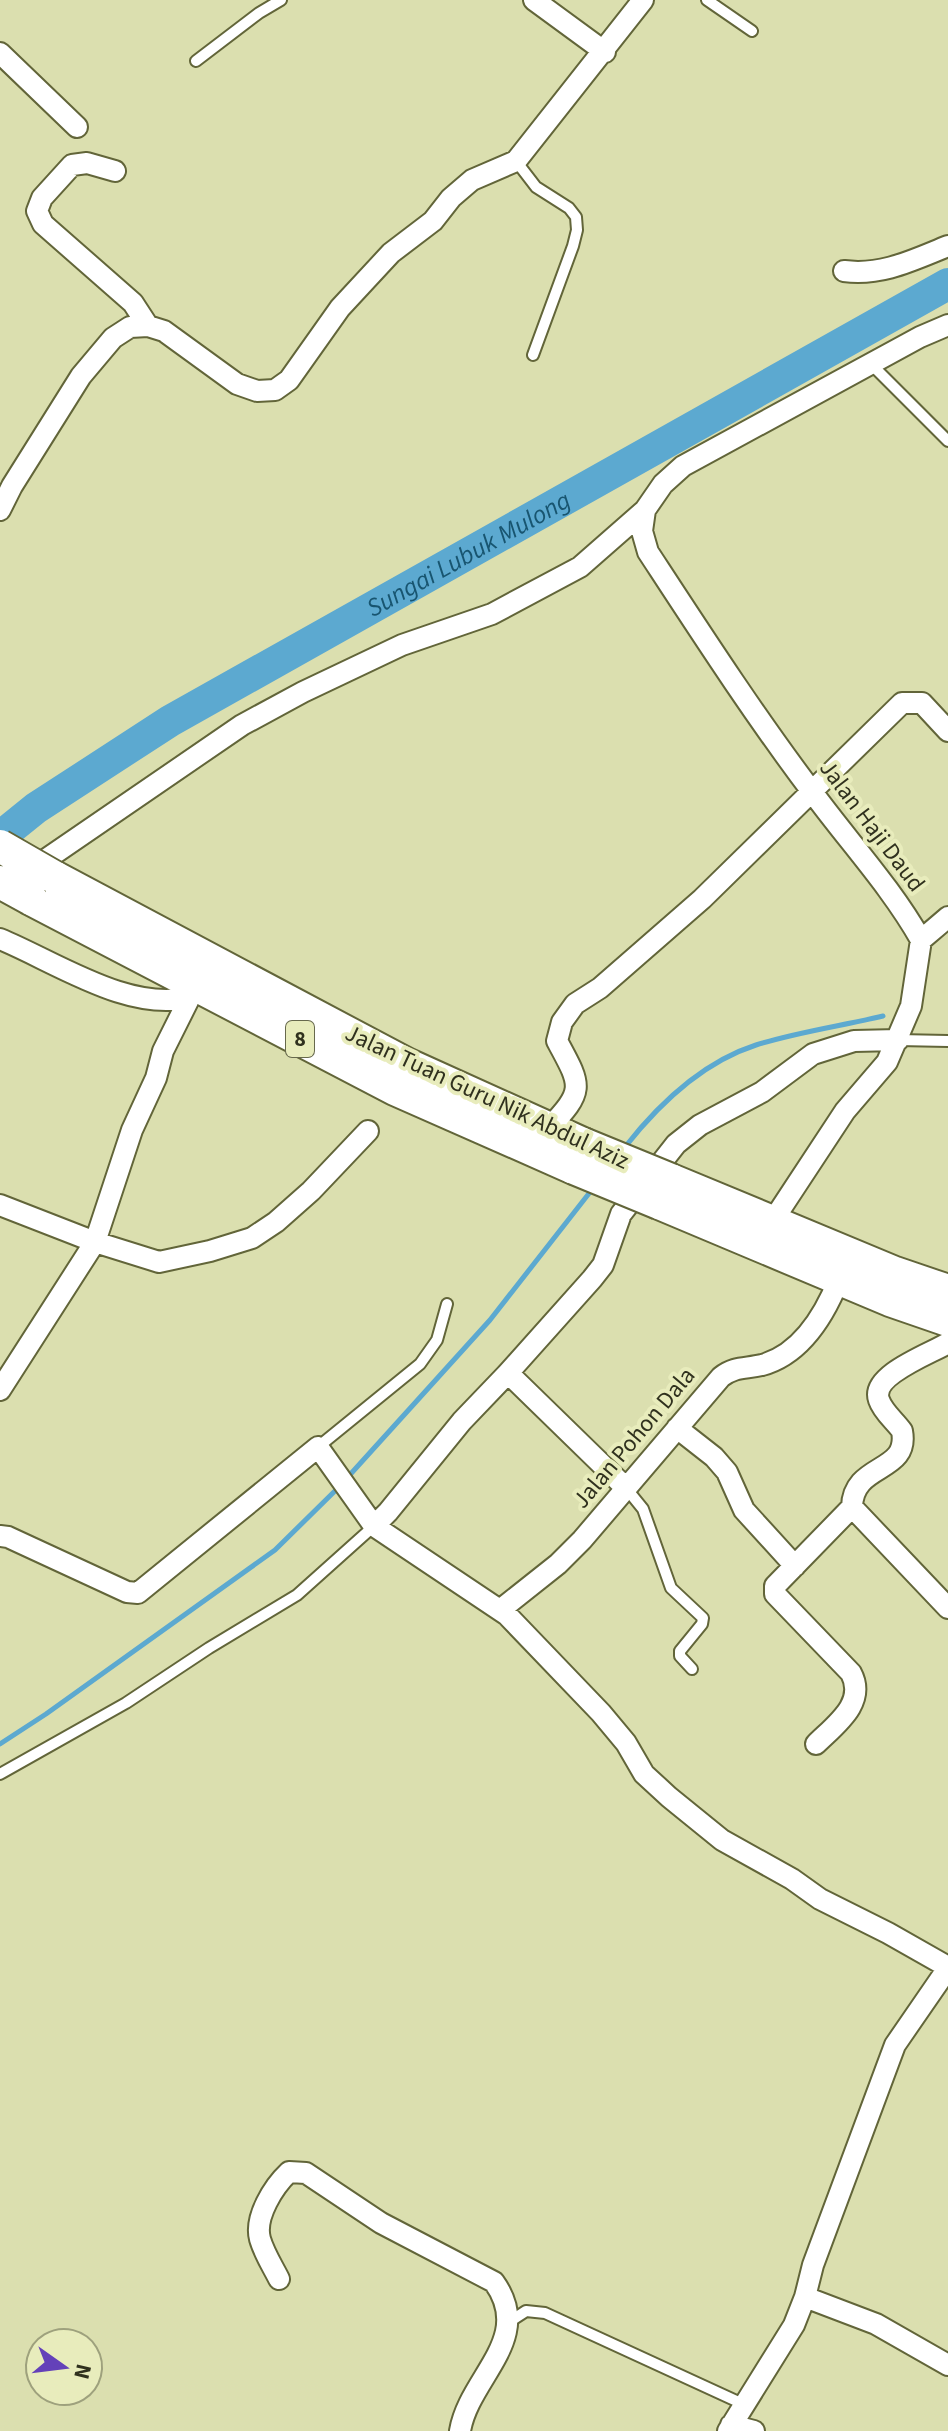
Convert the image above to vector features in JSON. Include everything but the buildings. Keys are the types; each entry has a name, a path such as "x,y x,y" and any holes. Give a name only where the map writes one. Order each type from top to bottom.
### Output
{"main road":[{"name":"Jalan Tuan Guru Nik Abdul Aziz","path":"0,846 406,1064 548,1129 578,1156"},
{"name":"Jalan Tuan Guru Nik Abdul Aziz","path":"0,882 15,896 194,991 395,1089 578,1156 665,1192 839,1279 948,1320"},
{"name":"Jalan Tuan Guru Nik Abdul Aziz","path":"665,1192 772,1222 895,1273 948,1291"}],"street":[{"path":"534,0 605,52"},
{"path":"0,510 81,376 113,338 130,327 148,326 164,331 237,384 257,391 275,390 289,380 340,308 391,253 433,221 451,198 472,180 516,161 643,0"},
{"path":"0,53 77,127"},
{"path":"115,171 82,162 72,165 42,198 37,211 43,224 133,303 148,326"},
{"path":"844,271 887,270 948,246"},
{"path":"15,896 88,828 242,725 402,645 492,614 544,588 580,567 645,510 663,484 683,466 948,325"},
{"name":"Jalan Haji Daud","path":"645,510 642,531 648,552 734,684 812,792 894,897 921,940"},
{"path":"548,1129 571,1104 577,1087 575,1075 557,1041 562,1022 575,1004 600,988 702,899 902,703 922,703 948,731"},
{"path":"772,1222 845,1111 887,1062 911,1006 921,940 948,917"},
{"path":"0,939 119,992 166,1001 194,991"},
{"path":"0,1390 95,1242 132,1130 156,1078 163,1051 194,991"},
{"path":"374,1526 462,1421 603,1265 621,1214 676,1144 700,1125 762,1092 813,1054 854,1041 898,1040"},
{"path":"0,1205 95,1242 159,1262 252,1238 276,1222 311,1191 368,1131"},
{"name":"Jalan Pohon Dala","path":"500,1610 558,1564 582,1540 721,1377 733,1368 767,1363 786,1353 811,1330 825,1312 839,1279"},
{"path":"816,1744 845,1717 856,1692 856,1682 851,1673 775,1594 777,1581 852,1507 854,1490 859,1482 895,1459 903,1445 902,1431 877,1396 880,1383 948,1343"},
{"path":"508,1373 626,1488"},
{"path":"677,1428 714,1457 727,1472 744,1510 795,1566"},
{"path":"0,1536 127,1592 138,1593 318,1447 374,1526 500,1610 601,1713 626,1743 644,1774 722,1840 792,1879 820,1899 948,1968 895,2045 813,2265 794,2325 729,2428 754,2431"},
{"path":"852,1507 948,1608"},
{"path":"279,2279 259,2237 260,2220 278,2182 289,2172 306,2173 381,2223 494,2282 504,2296 509,2313 507,2324 495,2361 471,2401 460,2431"},
{"path":"805,2297 876,2324 948,2365"}],"lane":[{"path":"196,61 281,0"},
{"path":"707,0 752,31"},
{"path":"516,161 536,187 569,208 576,217 573,246 533,355"},
{"path":"871,364 948,441"},
{"path":"898,1040 948,1041"},
{"path":"318,1447 420,1364 437,1340 447,1304"},
{"path":"626,1488 643,1509 671,1588 703,1618 702,1624 680,1651 680,1656 692,1669"},
{"path":"0,1774 126,1703 297,1595 374,1526"},
{"path":"507,2324 526,2311 545,2313 743,2404"}],"waterway":[{"name":"Sungai Lubuk Mulong","path":"0,837 36,808 170,721 948,284"},
{"path":"625,1147 667,1101 718,1062 756,1045 787,1036 883,1016"},
{"path":"347,1478 490,1320 594,1187"},
{"path":"0,1744 275,1550 341,1485"}]}
